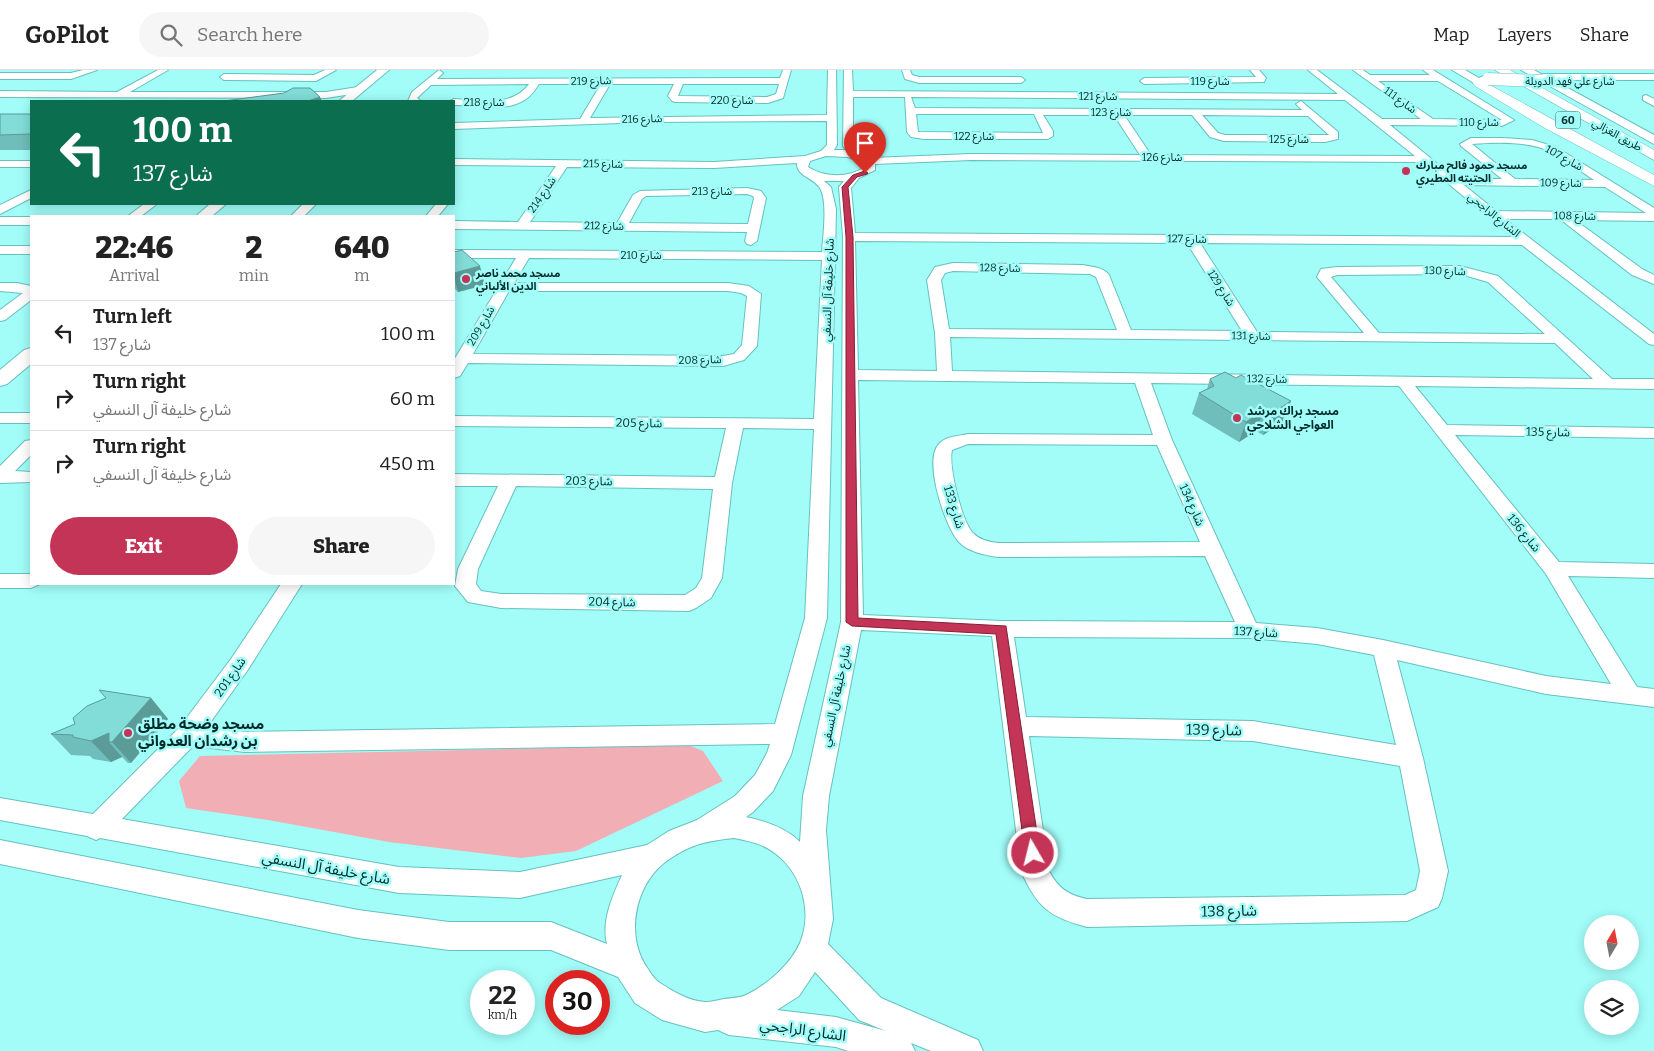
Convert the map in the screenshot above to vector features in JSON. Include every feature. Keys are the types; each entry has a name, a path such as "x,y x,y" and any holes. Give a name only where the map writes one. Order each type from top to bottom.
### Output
{"highway":[{"name":"طريق الغزالي","path":"1501,70 1654,156"},
{"name":"طريق الغزالي","path":"1484,78 1654,169"},
{"path":"1484,78 1548,124 1654,180"}],"main road":[{"path":"358,96 384,70"},
{"path":"358,96 397,70"},
{"path":"1459,70 1484,78"},
{"path":"1537,76 1654,140"},
{"name":"شارع علي فهد الدويلة","path":"1484,78 1537,76 1654,77"},
{"name":"شارع علي فهد الدويلة","path":"1537,76 1654,82"},
{"path":"1597,108 1574,92 1572,88 1591,84 1654,82"},
{"path":"204,215 218,205"},
{"path":"222,215 235,205"},
{"path":"0,380 28,366"},
{"path":"0,399 28,366"}],"street":[{"path":"0,76 71,76 93,70"},
{"path":"118,94 164,70"},
{"path":"233,70 224,77 316,78 332,70"},
{"path":"412,100 415,94 442,70"},
{"name":"شارع 220","path":"680,80 673,96 675,99 768,100 780,96 787,70"},
{"path":"806,167 825,153 832,145 832,70"},
{"path":"848,70 848,146 864,165"},
{"path":"906,70 908,77 919,80 1021,80"},
{"path":"1017,70 1029,96"},
{"name":"شارع 119","path":"1157,96 1142,78 1261,80 1262,78 1254,70"},
{"name":"الشارع الراجحي","path":"1312,70 1654,341"},
{"name":"شارع 111","path":"1357,70 1432,123"},
{"name":"شارع 110","path":"1380,122 1502,123 1510,120 1427,70"},
{"name":"شارع 111","path":"1369,78 1441,78"},
{"name":"شارع 219","path":"429,82 784,81"},
{"name":"شارع 218","path":"455,102 508,102 518,100 536,82"},
{"path":"582,121 607,82"},
{"path":"0,94 118,94 327,99"},
{"name":"شارع 121","path":"848,94 1348,97"},
{"name":"شارع 122","path":"907,95 911,111 912,132 915,135 1048,136 1048,131 1037,112"},
{"path":"0,99 327,99 358,96"},
{"name":"شارع 125","path":"1195,112 1214,135 1224,138 1325,139 1334,137 1334,134 1292,96"},
{"path":"1654,98 1646,98 1654,103"},
{"name":"شارع 123","path":"911,111 1311,113"},
{"path":"1117,112 1146,157"},
{"name":"شارع 216","path":"455,126 582,121 831,118"},
{"name":"شارع 107","path":"1513,183 1465,144 1471,141 1525,142 1552,149 1654,215"},
{"path":"825,153 845,153 864,165"},
{"name":"شارع 126","path":"864,165 971,157 1424,159"},
{"name":"شارع 215","path":"455,162 694,165 753,163 806,167 830,178 864,165"},
{"path":"0,164 30,164"},
{"name":"شارع 214","path":"521,226 562,164"},
{"name":"شارع خليفة آل النسفي","path":"812,949 819,919 813,830 816,796 852,622 849,237 845,187 864,165"},
{"name":"شارع خليفة آل النسفي","path":"706,829 744,804 764,784 780,755 816,618 830,209 825,187 806,167"},
{"name":"شارع 109","path":"1454,182 1608,184"},
{"name":"شارع 213","path":"622,226 637,197 644,193 747,191 757,193 760,198 748,255"},
{"path":"0,210 30,194"},
{"path":"135,215 150,205"},
{"path":"298,215 309,205"},
{"path":"433,215 441,205"},
{"name":"شارع 108","path":"1496,215 1654,215"},
{"path":"1563,216 1637,272 1654,280"},
{"path":"0,221 30,221"},
{"name":"شارع 212","path":"455,225 754,228"},
{"name":"شارع 127","path":"849,237 1525,240"},
{"name":"شارع 129","path":"1190,239 1252,336"},
{"path":"0,250 30,250"},
{"name":"شارع 210","path":"455,254 829,256"},
{"name":"شارع 209","path":"455,370 524,255"},
{"name":"شارع 128","path":"945,376 942,333 934,280 940,270 953,267 1083,269 1094,271 1102,275 1126,335"},
{"name":"شارع 130","path":"1376,337 1324,277 1326,272 1460,270 1493,279 1607,383"},
{"name":"شارع 208","path":"463,358 722,361 738,357 749,346 754,294 744,289 728,287 504,286"},
{"path":"0,287 17,287 30,290 30,294 0,317"},
{"path":"827,308 850,308"},
{"path":"1635,326 1654,326"},
{"name":"شارع 131","path":"942,333 1559,339"},
{"name":"شارع 132","path":"850,375 1654,384"},
{"name":"شارع 134","path":"1141,378 1163,440 1249,630"},
{"name":"شارع 136","path":"1403,381 1553,569 1630,695"},
{"path":"0,418 30,418"},
{"name":"شارع 205","path":"455,421 823,424"},
{"name":"شارع 204","path":"510,480 468,569 465,586 476,596 501,601 689,603 704,593 712,578 723,483 736,424"},
{"name":"شارع 135","path":"1441,430 1654,433"},
{"name":"شارع 133","path":"1163,440 968,440 952,442 944,448 942,467 958,527 963,536 972,543 984,548 998,550 1212,549"},
{"path":"0,477 30,446"},
{"path":"0,477 30,477"},
{"name":"شارع 203","path":"455,480 723,483"},
{"path":"819,545 823,550 830,552 846,550 850,545"},
{"path":"1553,569 1654,570"},
{"path":"0,581 30,582"},
{"name":"شارع 201","path":"96,828 188,735 239,665 291,585"},
{"name":"شارع 137","path":"852,622 1002,629 1249,630 1316,636 1383,648 1546,685 1654,698"},
{"name":"شارع 138","path":"1002,629 1035,871 1041,887 1053,900 1069,909 1087,913 1407,908 1428,898 1434,871 1411,758 1383,648"},
{"name":"شارع 139","path":"1015,726 1253,731 1411,758"},
{"path":"188,735 245,742 786,734"},
{"name":"شارع خليفة آل النسفي","path":"0,809 96,828 399,880 520,885 653,856"},
{"path":"628,967 620,938 623,908 634,880 653,856 678,839 706,829 734,826 761,832 785,845 804,864 816,889"},
{"path":"0,852 358,924 448,936 551,936 628,967"},
{"path":"705,1017 750,1010 788,985 812,949 870,1009 967,1051"},
{"name":"الشارع الراجحي","path":"628,967 646,992 673,1009 705,1017 836,1032 899,1051"}],"shaded area":[{"path":"688,745 703,751 723,781 576,851 521,858 389,842 268,820 186,808 179,781 200,756"}],"building":[{"path":"293,88 310,88 320,97 311,100 232,100 284,93"},
{"path":"0,114 30,114 30,134 0,135"},
{"path":"462,250 480,266 455,273 455,252"},
{"path":"1225,372 1236,378 1241,375 1291,401 1271,414 1264,410 1246,422 1199,393 1214,386 1210,379"},
{"path":"99,690 151,698 112,742 109,742 109,733 91,741 73,737 73,735 51,734 75,724 73,718 87,706 106,698"}],"place":[{"name":"مسجد حمود فالح مبارك الحتيته المطيري","path":"1406,171"},
{"name":"مسجد محمد ناصر الدين الألباني","path":"466,279"},
{"name":"مسجد براك مرشد العواجي الشلاحي","path":"1237,418"},
{"name":"مسجد وضحة مطلق بن رشدان العدواني","path":"128,733"}],"route":[{"path":"865,173 855,176 848,181 845,187 849,237 852,622 1002,629 1033,853"}]}
